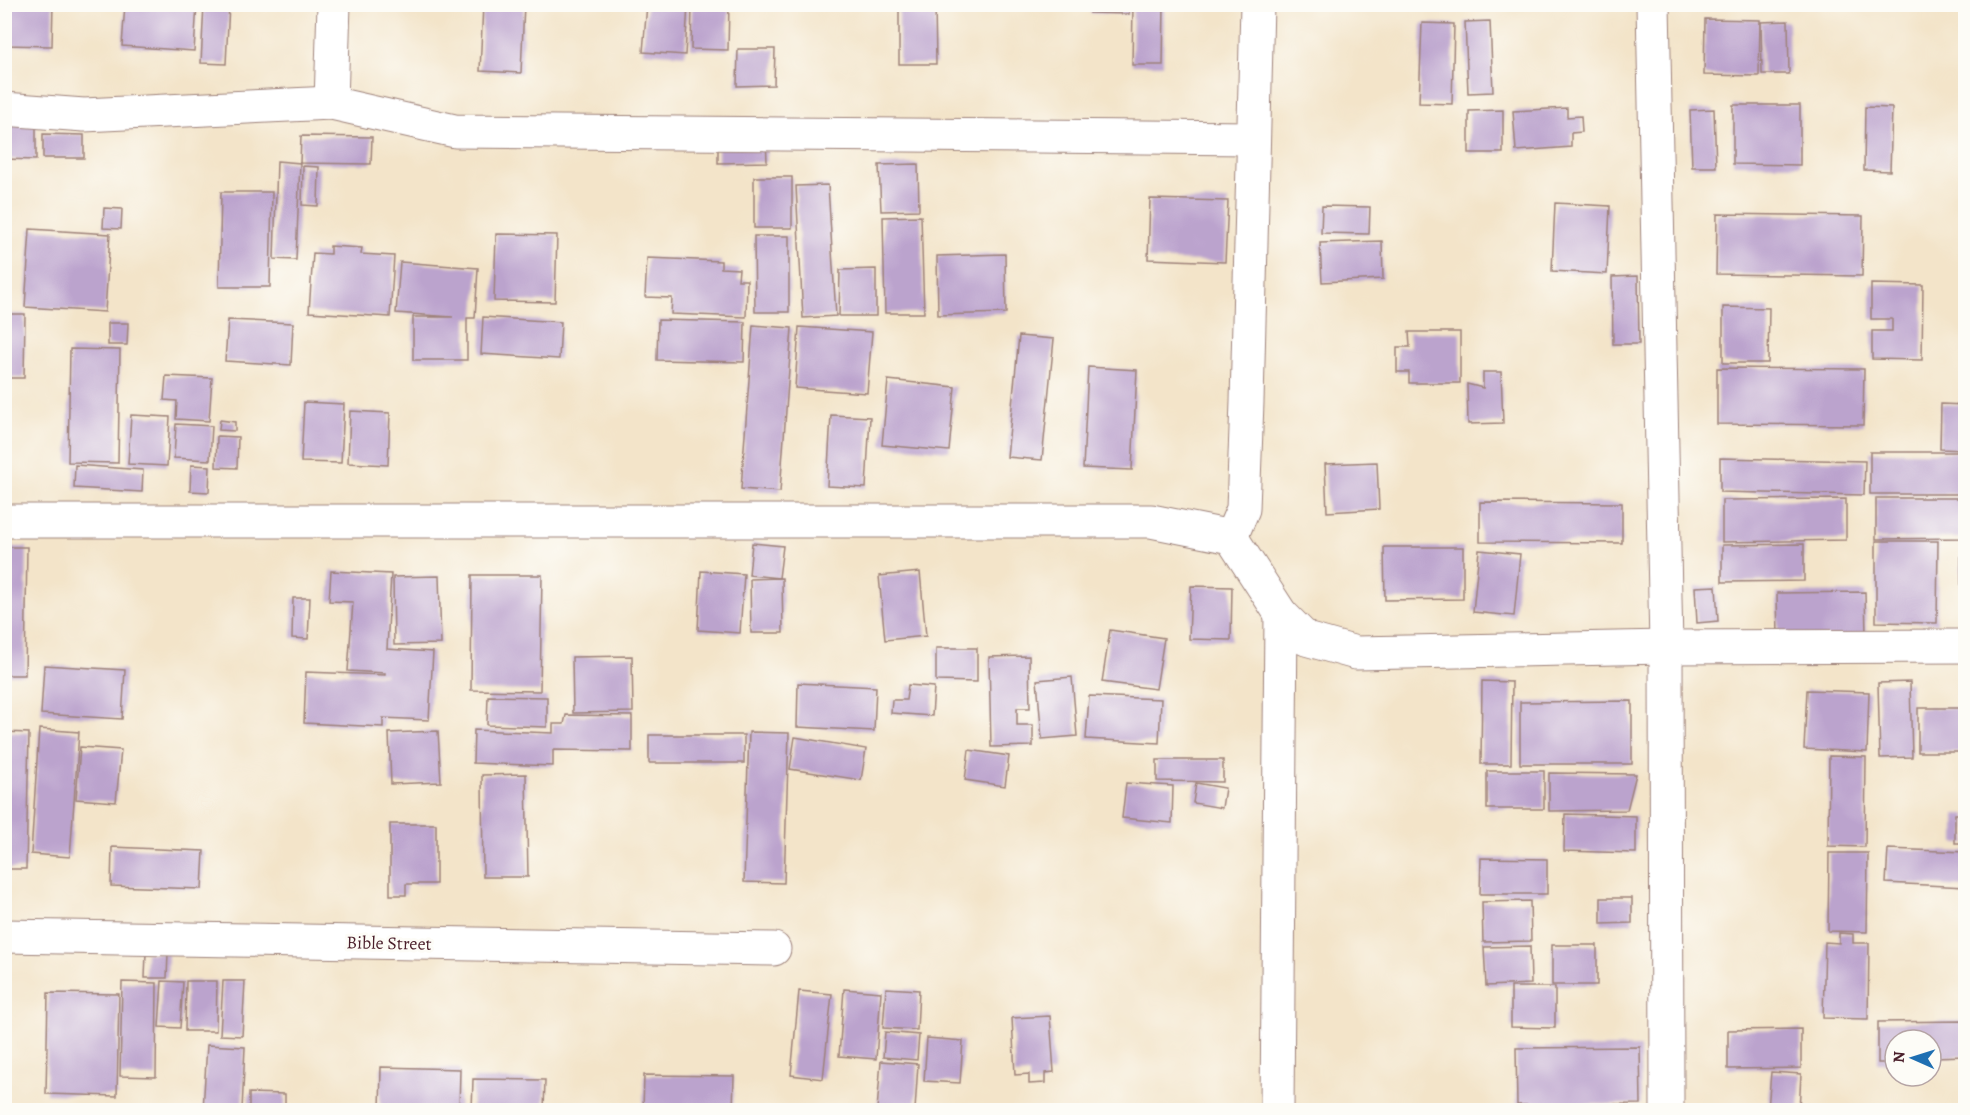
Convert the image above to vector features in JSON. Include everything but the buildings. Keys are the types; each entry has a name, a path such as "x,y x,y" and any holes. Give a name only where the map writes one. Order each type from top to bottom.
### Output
{"street":[{"path":"331,103 334,4"},
{"path":"1231,537 1243,508 1257,4"},
{"path":"1653,4 1666,646 1667,1110"},
{"path":"4,109 84,115 331,103 455,131 1252,138"},
{"path":"4,521 1151,521 1231,537 1281,614 1306,639 1356,653 1666,646 1965,646"},
{"path":"1277,1110 1281,614"},
{"name":"Bible Street","path":"4,936 774,949"}]}
